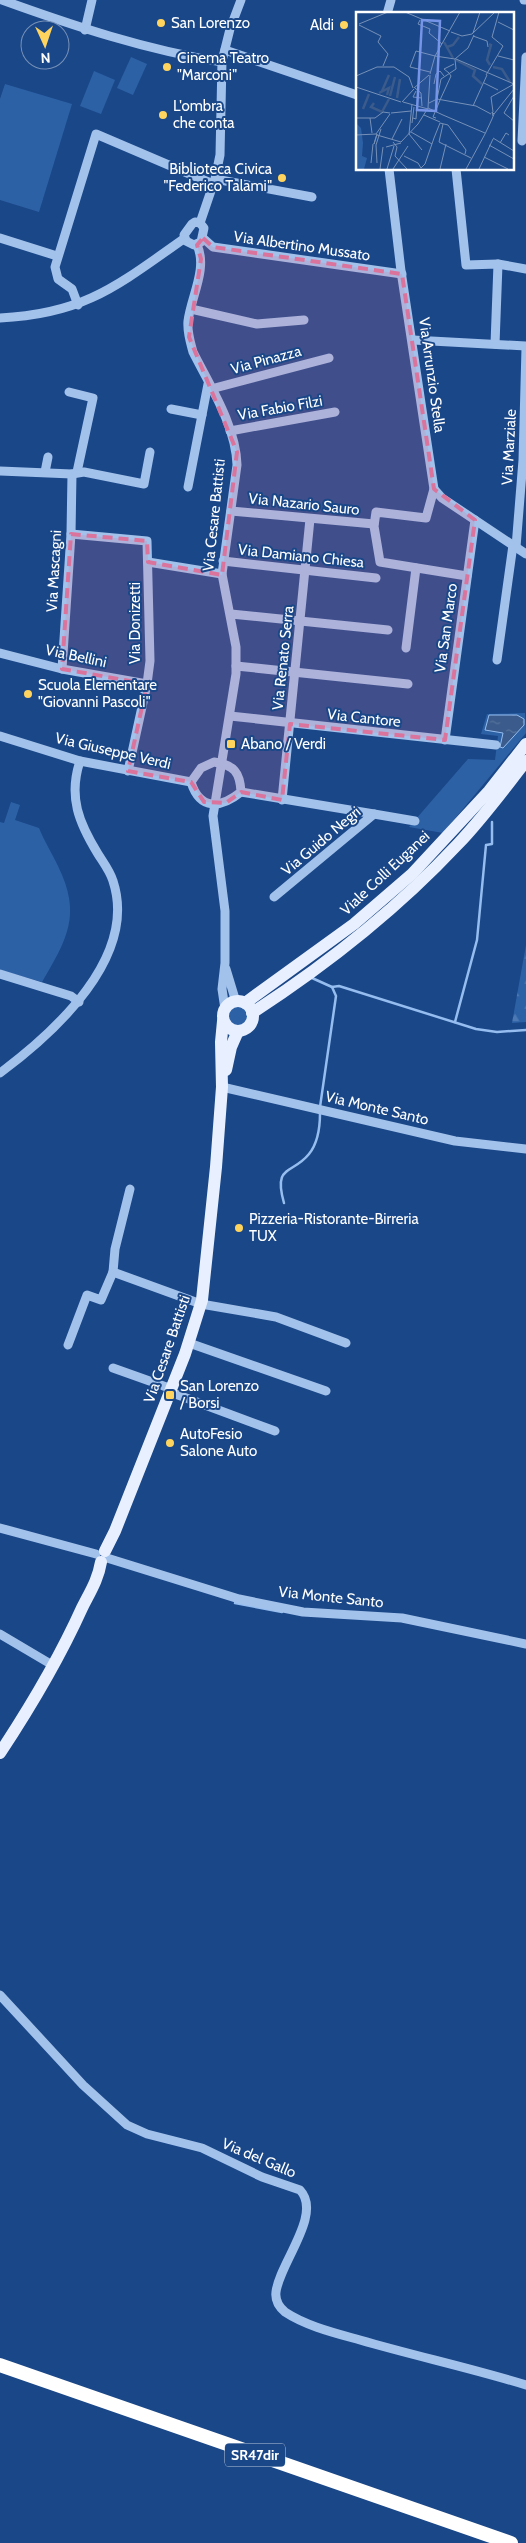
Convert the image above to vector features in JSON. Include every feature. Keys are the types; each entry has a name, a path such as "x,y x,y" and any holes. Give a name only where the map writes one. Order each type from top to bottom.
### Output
{"highway":[{"name":"SR47dir","path":"0,2365 511,2543"}],"main road":[{"name":"Viale Colli Euganei","path":"244,1006 354,924 412,874 489,791 526,744"},
{"name":"Viale Colli Euganei","path":"244,1006 361,934 418,885 459,843 526,761"},
{"path":"238,1031 229,1029 224,1015 244,1006"},
{"name":"Via Cesare Battisti","path":"222,1087 231,1047 238,1031 250,1026 244,1006"},
{"name":"Via Cesare Battisti","path":"0,1752 41,1690 96,1583 102,1556 115,1531 171,1390 189,1343 201,1304 216,1167 222,1087 221,1042 224,1015"}],"street":[{"path":"85,30 92,0"},
{"path":"200,223 214,181 221,134 222,62 241,0"},
{"path":"1,1 85,30 189,57 222,62"},
{"path":"225,50 356,95"},
{"path":"524,141 526,57"},
{"path":"78,305 72,289 58,279 55,267 96,134 178,171 214,181 312,197"},
{"name":"Via Arrunzio Stella","path":"389,170 401,272 413,340 434,489"},
{"path":"456,170 466,265 498,264 526,270"},
{"path":"200,223 204,228 200,242 188,244 185,238 186,231 192,224 200,223"},
{"path":"0,238 57,256"},
{"path":"0,318 41,314 78,305 117,285 185,238"},
{"name":"Via Albertino Mussato","path":"200,242 213,248 401,272"},
{"name":"Via Cesare Battisti","path":"200,242 201,259 191,309 189,337 230,431 237,452 237,465 222,574 236,647 236,666 230,716 214,804 214,823 225,911 225,963 222,989 224,1015"},
{"path":"495,344 498,264"},
{"path":"191,309 257,324 304,320"},
{"path":"413,340 526,347"},
{"name":"Via Marziale","path":"514,546 523,460 526,347"},
{"name":"Via Pinazza","path":"210,386 329,358"},
{"path":"188,488 202,415 210,386"},
{"name":"Via Mascagni","path":"62,669 74,474 93,398 69,392"},
{"path":"171,409 202,415"},
{"name":"Via Fabio Filzi","path":"230,431 335,412"},
{"path":"0,471 74,474 84,472 144,484 150,452"},
{"path":"45,472 48,457"},
{"path":"434,489 442,498 526,554"},
{"name":"Via Nazario Sauro","path":"434,489 426,518 376,512 374,524 380,562 467,576"},
{"name":"Via Nazario Sauro","path":"231,511 374,524"},
{"name":"Via Renato Serra","path":"282,800 310,519"},
{"name":"Via San Marco","path":"445,740 475,520"},
{"name":"Via Donizetti","path":"71,534 148,541 150,661 147,684 128,771"},
{"path":"497,660 514,546"},
{"name":"Via Damiano Chiesa","path":"223,560 376,578"},
{"path":"148,562 222,574"},
{"path":"406,648 416,568"},
{"path":"230,614 388,630"},
{"name":"Via Bellini","path":"0,653 62,669 147,684"},
{"path":"236,666 408,684"},
{"name":"Via Cantore","path":"230,716 496,745"},
{"name":"Via Giuseppe Verdi","path":"0,736 80,761 191,782"},
{"path":"0,1072 40,1040 79,1002 111,945 117,907 113,880 84,831 76,812 74,784 80,761"},
{"path":"221,763 235,770 240,777 241,792 226,803 214,804 204,802 199,798 191,782 197,771 207,764 221,763"},
{"name":"Via Guido Negri","path":"241,792 374,814"},
{"path":"374,814 415,821"},
{"name":"Via Guido Negri","path":"274,897 374,814"},
{"name":"Via Cesare Battisti","path":"225,963 244,1006"},
{"path":"0,974 64,993 79,1002"},
{"name":"Via Monte Santo","path":"222,1087 456,1141 526,1150"},
{"path":"68,1345 87,1295 101,1300 113,1272 115,1249 130,1190"},
{"path":"113,1272 201,1304 276,1317 346,1342"},
{"path":"189,1343 326,1391"},
{"path":"113,1368 275,1431"},
{"name":"Via Monte Santo","path":"0,1528 102,1556 239,1600 303,1612 402,1618 526,1644"},
{"path":"0,1634 54,1666"},
{"name":"Via del Gallo","path":"0,1995 83,2085 127,2125 148,2134 202,2148 262,2177 300,2190 305,2195 308,2207 306,2220 277,2283 275,2295 278,2304 285,2311 326,2330 526,2385"}],"highlighted area":[{"path":"203,238 213,247 402,274 434,489 475,520 445,740 290,724 282,800 241,792 226,803 204,802 191,782 128,771 147,684 62,669 71,534 147,541 148,562 222,575 237,452 189,337 201,259 197,245"}],"green space":[{"path":"131,57 147,64 133,95 117,88"},
{"path":"94,71 115,80 101,114 80,106"},
{"path":"5,84 72,104 39,212 0,200 0,99"},
{"path":"525,713 526,733 443,833 409,827 468,759 495,760 498,736 481,734 487,714"},
{"path":"11,802 20,805 15,820 39,828 58,866 69,899 70,913 64,939 42,982 0,970 0,822 4,823"},
{"path":"526,945 526,1022 512,1023"},
{"path":"238,1005 246,1008 249,1016 246,1024 238,1027 230,1024 227,1016 230,1008"}],"water":[{"path":"489,715 517,715 524,719 524,725 503,748 500,747 503,733 485,730"}],"waterway":[{"path":"455,1022 477,940 486,845 492,844 492,822"},
{"path":"312,978 332,987 336,996 320,1107"},
{"path":"332,987 339,986 476,1029 497,1032 526,1030"},
{"path":"284,1203 281,1191 283,1176 303,1161 315,1145 320,1124 320,1113"},
{"path":"235,1603 282,1612"}],"place":[{"name":"San Lorenzo","path":"161,23"},
{"name":"Aldi","path":"344,25"},
{"name":"Cinema Teatro \"Marconi\"","path":"167,67"},
{"name":"L'ombra che conta","path":"163,115"},
{"name":"Biblioteca Civica \"Federico Talami\"","path":"282,178"},
{"name":"Scuola Elementare \"Giovanni Pascoli\"","path":"28,694"},
{"name":"Abano / Verdi","path":"231,744"},
{"name":"Pizzeria-Ristorante-Birreria TUX","path":"239,1228"},
{"name":"San Lorenzo / Borsi","path":"170,1395"},
{"name":"AutoFesio Salone Auto","path":"170,1443"}]}
